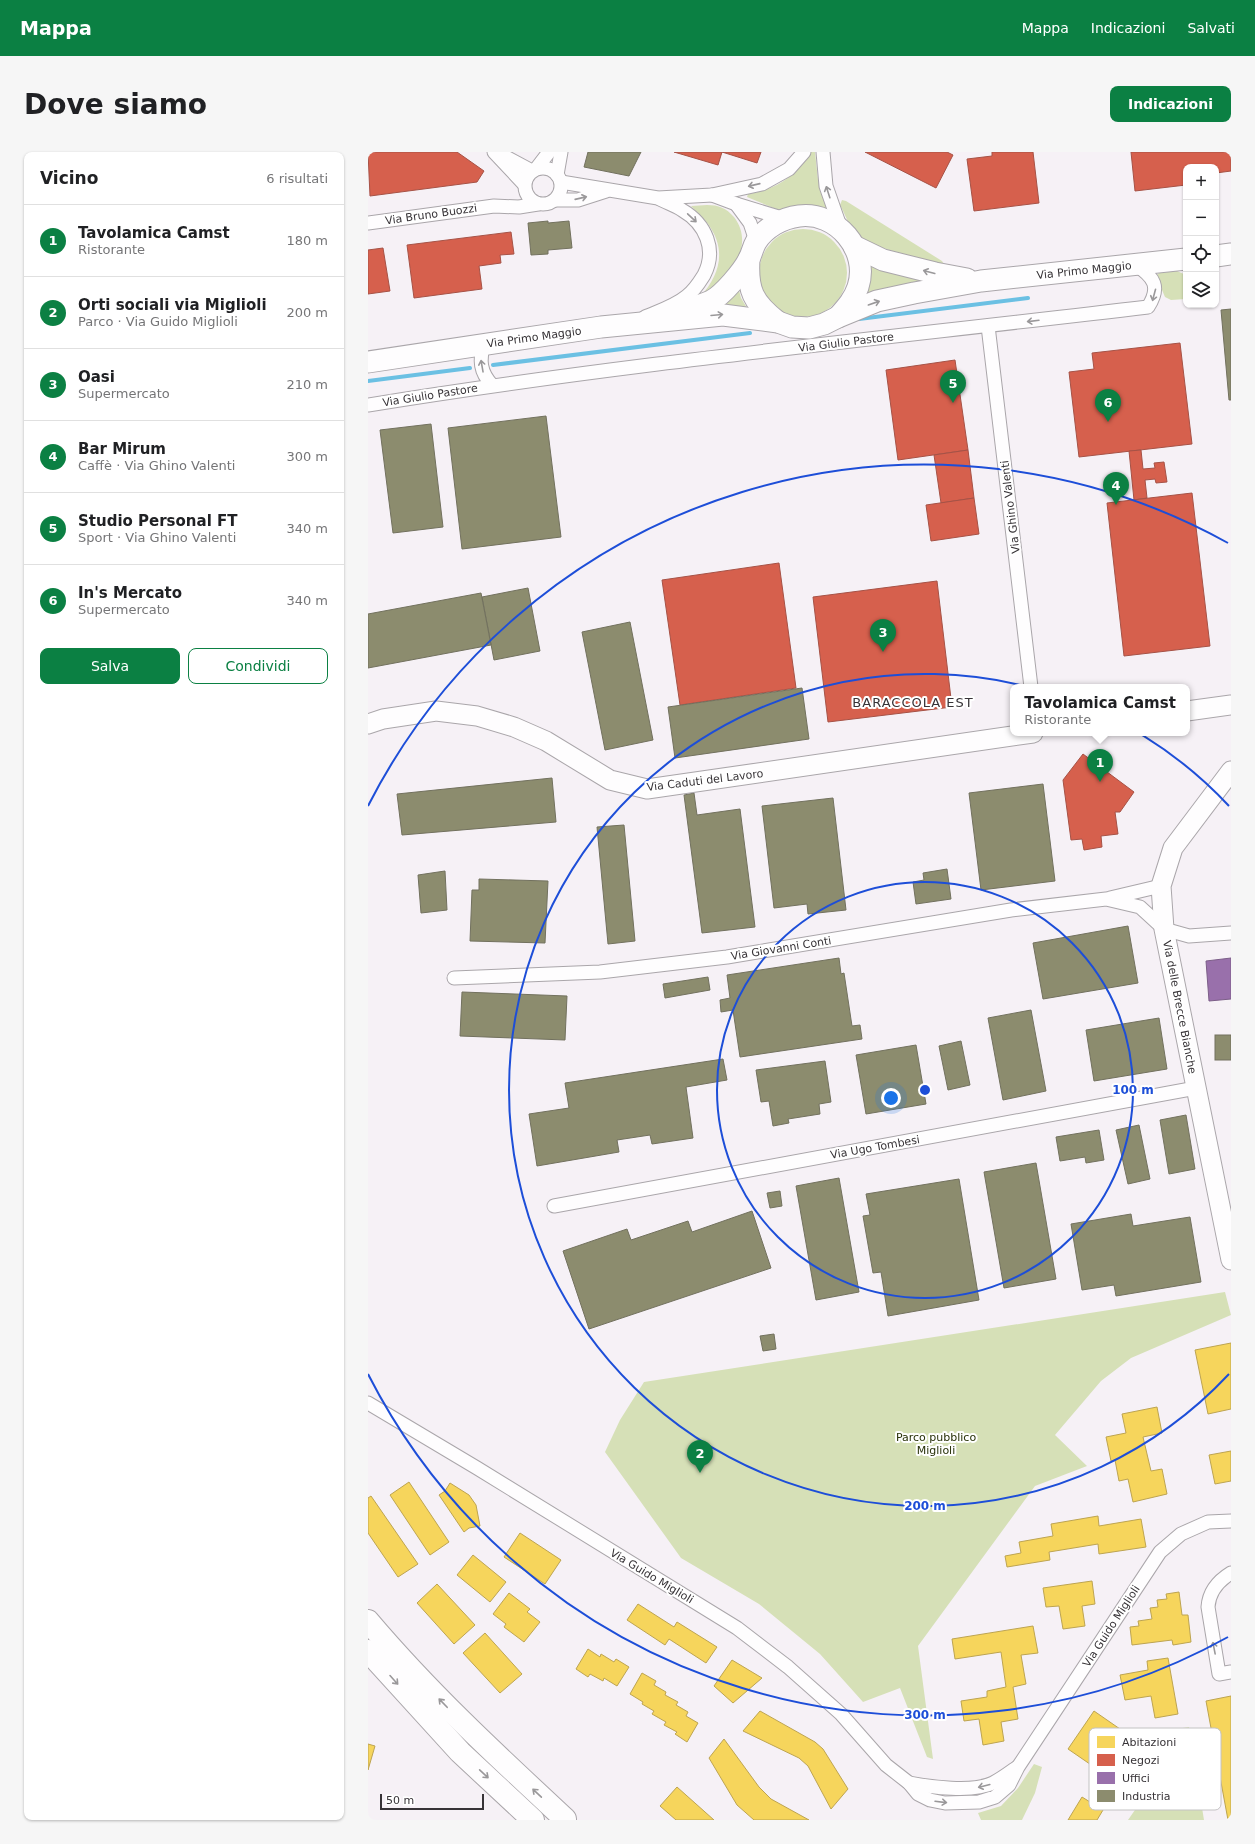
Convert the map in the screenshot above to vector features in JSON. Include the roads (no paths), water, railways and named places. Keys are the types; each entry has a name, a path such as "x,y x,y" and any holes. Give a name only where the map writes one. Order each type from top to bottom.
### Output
{"highway":[{"path":"368,1621 403,1662 473,1734 565,1819"},
{"path":"368,1651 460,1752 534,1820"}],"main road":[{"name":"Via Primo Maggio","path":"640,323 711,301 726,288 769,228 785,219 799,215 814,216 828,221 841,229 854,246 860,266 858,286 851,302 838,317"},
{"name":"Via Primo Maggio","path":"854,246 883,260 935,273 981,281"},
{"name":"Via Primo Maggio","path":"753,250 748,278 753,295 763,310 778,322"},
{"path":"1219,256 1231,254"},
{"name":"Via Primo Maggio","path":"371,361 640,323 723,315 778,322 792,327 808,328 824,324 877,301 981,281 1183,259"}],"street":[{"name":"Via Bruno Buozzi","path":"494,152 534,170 547,168 559,178 606,191 658,198"},
{"path":"494,152 525,188 531,201 538,204"},
{"path":"525,188 528,175 549,152"},
{"path":"555,200 561,189 559,178 561,152"},
{"name":"Via Primo Maggio","path":"658,198 712,195 762,184 789,169 804,152"},
{"name":"Via Primo Maggio","path":"823,152 826,186 841,229"},
{"name":"Via Bruno Buozzi","path":"494,206 525,188"},
{"name":"Via Bruno Buozzi","path":"368,223 494,206 519,207 548,204 555,200 578,200 606,191"},
{"name":"Via Primo Maggio","path":"712,195 785,219"},
{"name":"Via Primo Maggio","path":"640,323 686,297 697,287 709,264 711,249 703,228 683,210 658,198"},
{"name":"Via Primo Maggio","path":"736,204 750,223 753,250"},
{"name":"Via Giulio Pastore","path":"368,405 492,385 647,365 1148,307 1154,298 1156,288 1152,279 1136,265"},
{"name":"Via Ghino Valenti","path":"988,326 1031,684"},
{"name":"Via Giulio Pastore","path":"484,344 480,362 482,370 492,385"},
{"path":"1190,711 1231,705"},
{"name":"Via Caduti del Lavoro","path":"368,724 383,719 436,711 477,716 514,727 546,741 610,780 647,789 1012,736"},
{"name":"Via delle Brecce Bianche","path":"1231,771 1173,848 1161,886 1164,929 1231,1260"},
{"name":"Via Giovanni Conti","path":"454,978 600,972 719,958 1011,910 1106,899 1161,886"},
{"name":"Via Giovanni Conti","path":"1106,899 1140,907 1164,929"},
{"path":"1164,929 1189,936 1231,933"},
{"name":"Via Ugo Tombesi","path":"554,1206 1196,1088"},
{"name":"Via Guido Miglioli","path":"368,1403 477,1468 737,1628 788,1667 841,1714 886,1765 909,1783 934,1787 976,1788 992,1784 1018,1767 1160,1552 1181,1534 1208,1522 1231,1521"},
{"path":"1231,1573 1221,1579 1213,1589 1208,1599 1208,1607 1219,1674 1231,1672"}],"waterway":[{"path":"859,319 1028,298"},
{"path":"493,365 750,333"},
{"path":"368,381 470,368"}],"place":[{"name":"Studio Personal FT","path":"953,403"},
{"name":"In's Mercato","path":"1108,422"},
{"name":"Bar Mirum","path":"1116,505"},
{"name":"Oasi","path":"883,652"},
{"name":"Tavolamica Camst","path":"1100,782"},
{"name":"Orti sociali via Miglioli","path":"700,1473"}],"district":[{"name":"BARACCOLA EST","path":"913,702"}],"park label":[{"name":"Parco pubblico Miglioli","path":"936,1443"}]}
